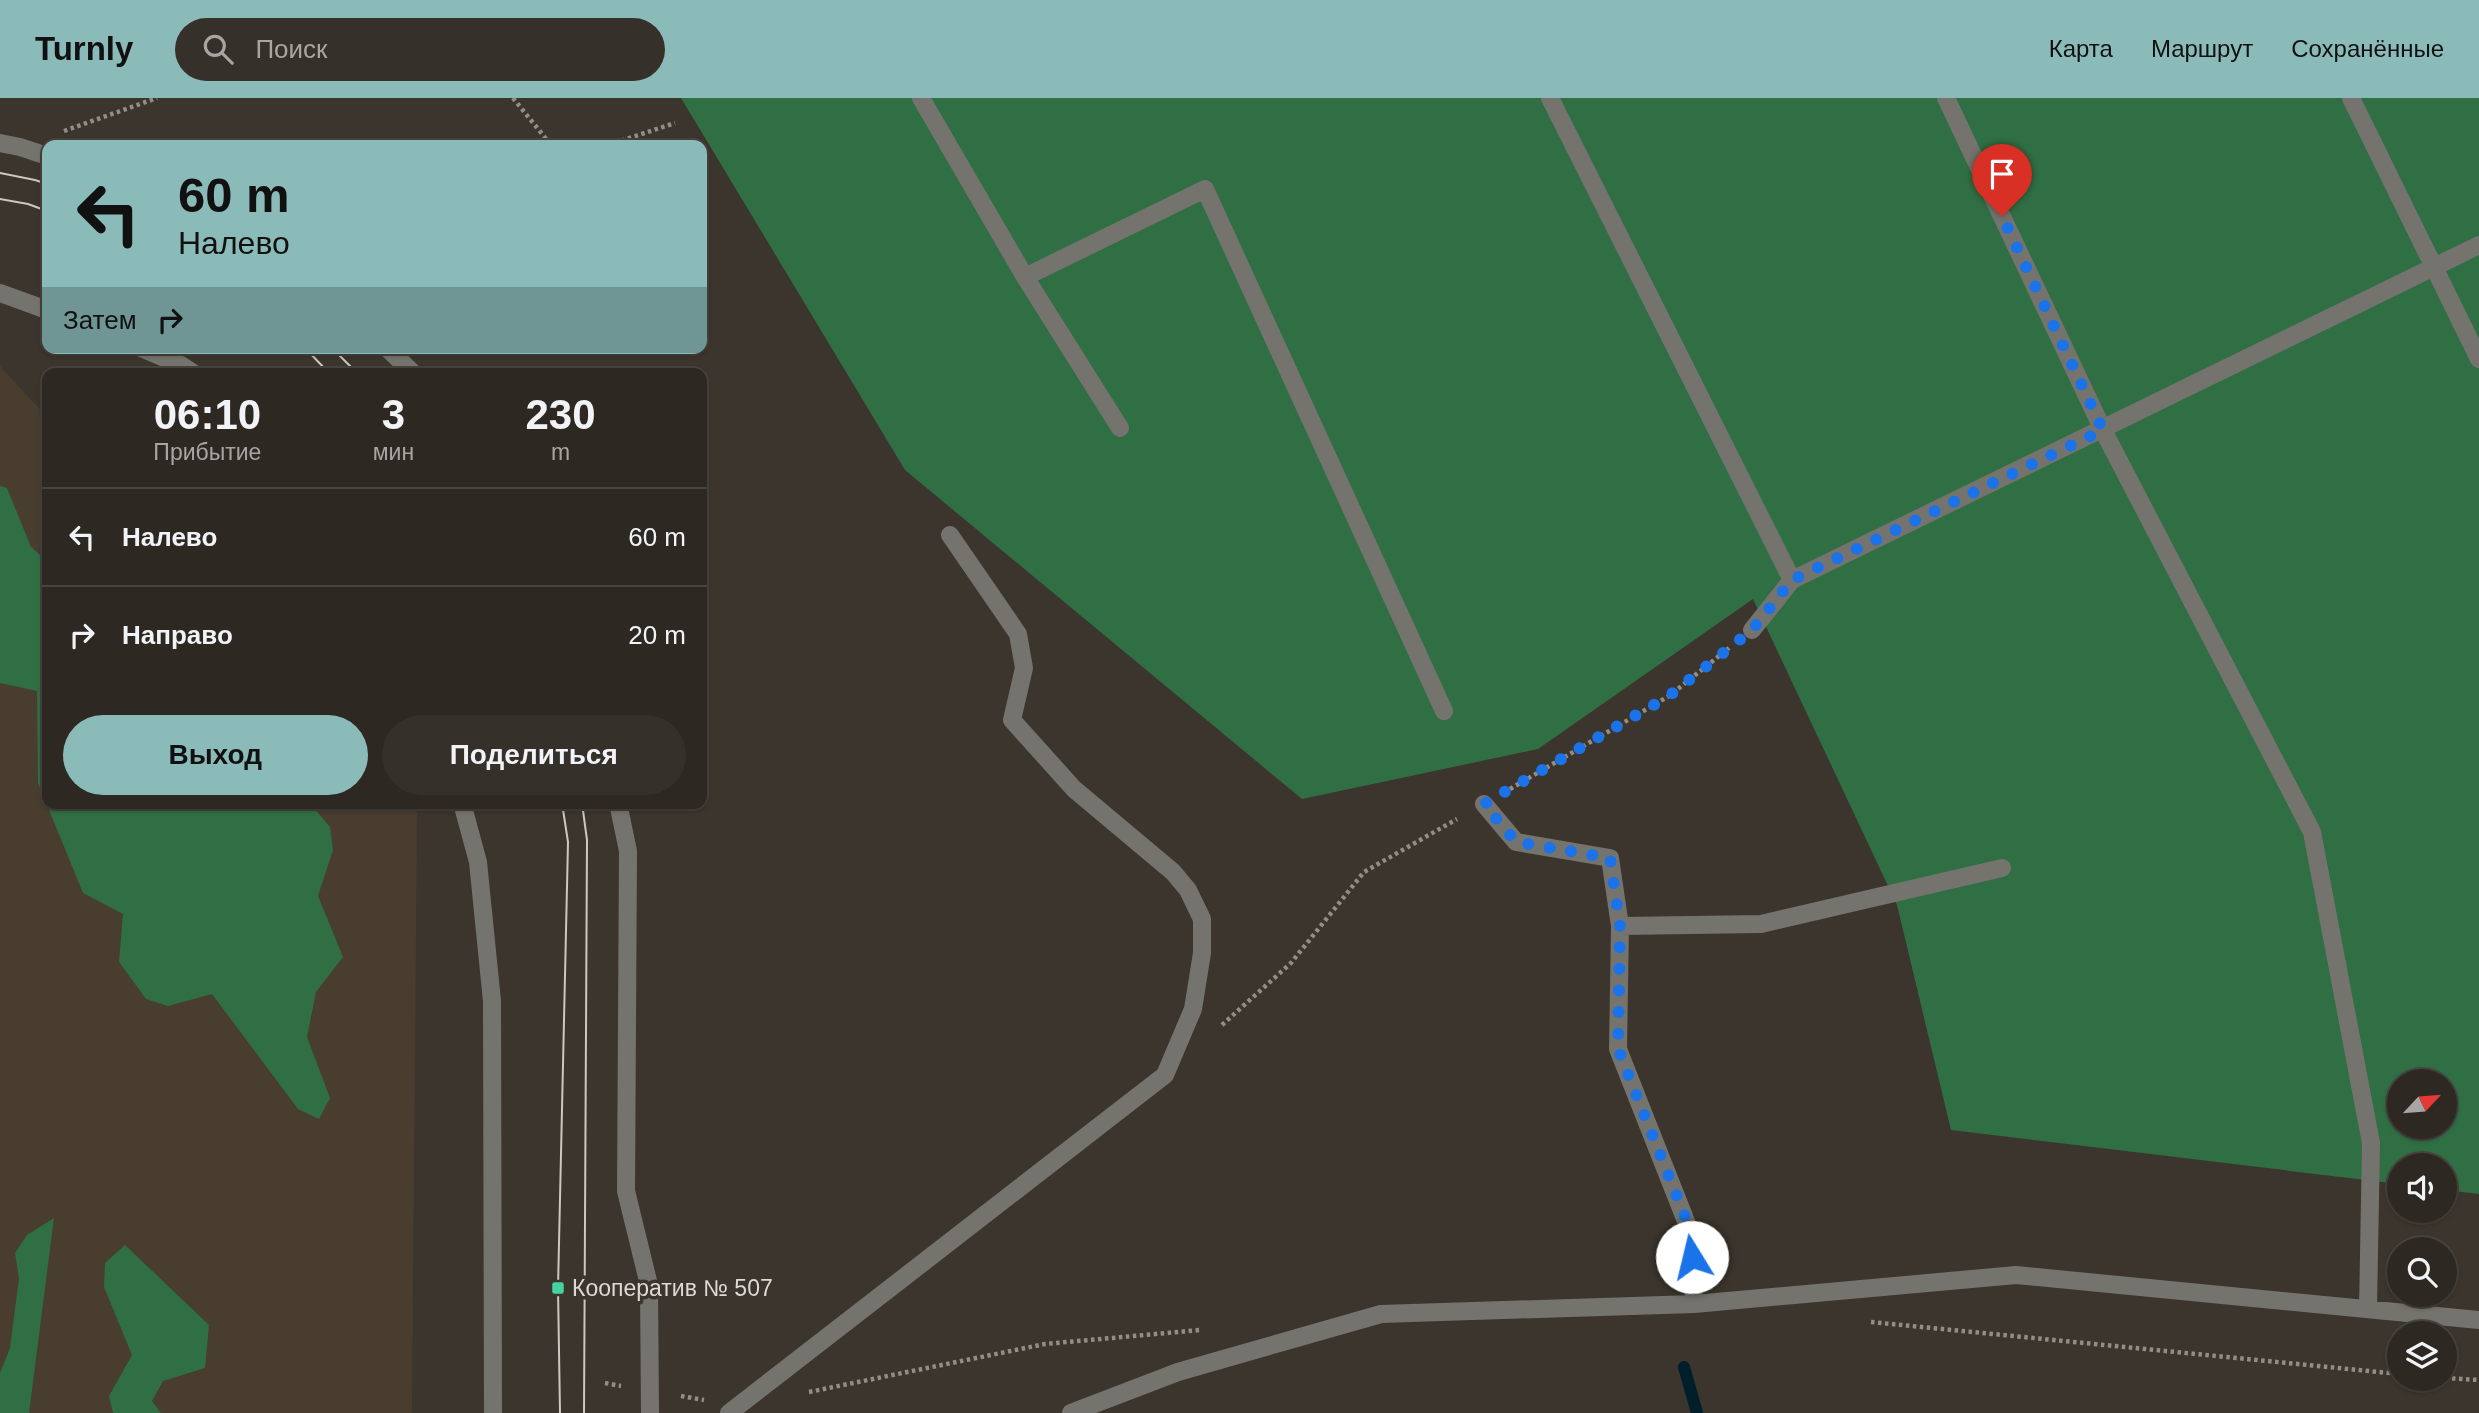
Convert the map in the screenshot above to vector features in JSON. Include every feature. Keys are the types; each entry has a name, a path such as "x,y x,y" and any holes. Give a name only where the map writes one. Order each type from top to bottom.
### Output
{"street":[{"path":"921,98 1026,277 1120,428"},
{"path":"1550,98 1792,580"},
{"path":"1946,98 2103,430 2312,832 2371,1143 2368,1310"},
{"path":"2351,98 2479,359"},
{"path":"0,143 20,146 42,154"},
{"path":"1026,277 1205,189 1444,710"},
{"path":"1752,630 1792,580 2479,245"},
{"path":"0,293 42,308"},
{"path":"155,354 186,368"},
{"path":"393,354 408,368"},
{"path":"734,1409 1166,1075 1193,1009 1202,953 1202,919 1188,890 1173,872 1074,789 1012,720 1024,668 1018,634 950,535"},
{"path":"1484,804 1516,842 1610,858 1620,926 1618,1049 1692,1234 1694,1304"},
{"path":"464,809 478,863 492,1001 493,1413"},
{"path":"619,809 628,851 626,1191 649,1284 650,1413"},
{"path":"1620,926 1761,924 2002,868"},
{"path":"1071,1413 1178,1372 1381,1314 1694,1304 2016,1275 2479,1320"}],"path":[{"path":"20,146 157,98"},
{"path":"513,98 547,140"},
{"path":"623,140 675,123"},
{"path":"1214,1032 1292,963 1364,872 1669,696 1752,630"},
{"path":"1861,1321 2387,1373"},
{"path":"806,1392 1045,1344 1206,1329"},
{"path":"2457,1379 2479,1380"},
{"path":"604,1383 650,1390 734,1409"}],"shaded area":[{"path":"0,366 42,412 42,809 413,809 417,813 412,1413 0,1413"}],"green space":[{"path":"681,98 2479,98 2479,1194 2457,1191 2457,1153 2387,1153 2387,1183 1951,1130 1897,905 1753,599 1538,749 1302,799 905,470"},
{"path":"0,486 7,488 31,547 42,557 42,793 38,783 37,691 0,683"},
{"path":"49,809 315,809 330,827 333,850 318,896 343,957 316,992 307,1037 330,1098 319,1119 298,1109 212,994 168,1006 146,999 119,962 123,914 83,893"},
{"path":"54,1218 29,1413 0,1413 0,1373 10,1348 19,1278 15,1253 27,1235"},
{"path":"125,1245 209,1325 205,1368 163,1381 152,1401 161,1413 113,1413 109,1396 132,1355 104,1287 105,1263"}],"waterway":[{"path":"1684,1367 1697,1413"}],"tram line":[{"path":"0,173 42,182"},
{"path":"0,199 42,209"},
{"path":"311,354 324,368"},
{"path":"338,354 352,368"},
{"path":"560,1413 558,1288 568,842 563,809"},
{"path":"583,809 587,840 584,1413"}],"place":[{"name":"Кооператив № 507","path":"558,1288"}],"route":[{"path":"1692,1257 1692,1234 1618,1049 1620,926 1610,858 1516,842 1484,804 1669,696 1752,630 1792,580 2103,430 2002,216"}]}
